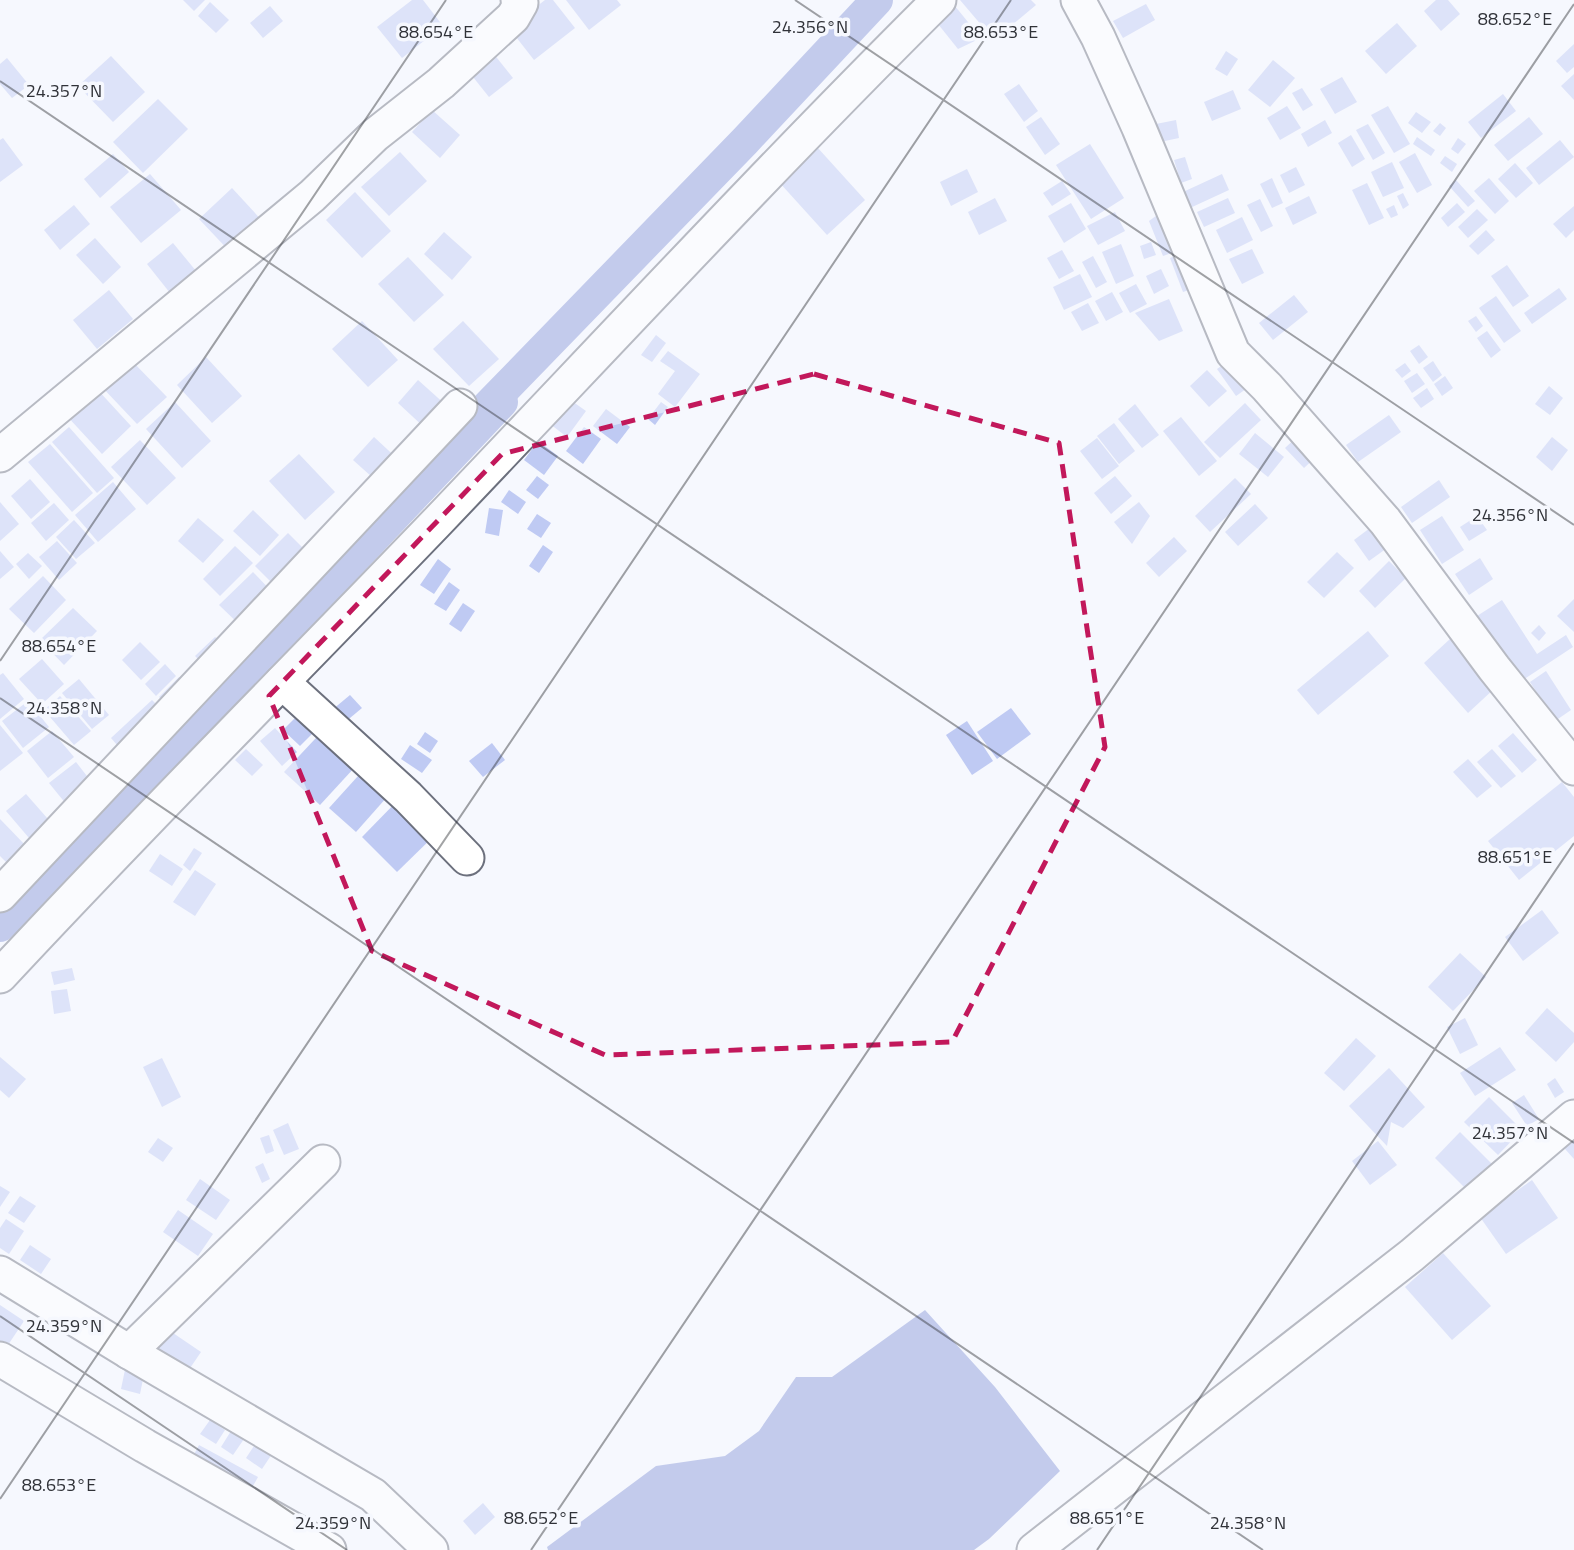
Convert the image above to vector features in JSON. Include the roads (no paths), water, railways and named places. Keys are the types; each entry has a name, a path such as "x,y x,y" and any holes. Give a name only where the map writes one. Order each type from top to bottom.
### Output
{"street":[{"path":"0,455 312,196 375,135 441,83 513,17 521,4 519,0"},
{"path":"0,976 438,521 675,268 939,0"},
{"path":"1078,0 1098,37 1139,128 1233,353 1267,387 1385,521 1494,668 1574,768"},
{"path":"0,895 460,406"},
{"path":"282,681 398,788 467,858"},
{"path":"1034,1550 1412,1255 1574,1117"},
{"path":"129,1352 323,1162"},
{"path":"0,1273 373,1495 431,1550"},
{"path":"0,1359 145,1447 329,1550"}],"water":[{"path":"925,1310 995,1387 1060,1471 974,1550 548,1550 547,1547 656,1466 725,1456 759,1431 796,1377 832,1377"}],"waterway":[{"path":"481,413 745,141 877,0"},
{"path":"0,926 83,846 502,402"}]}
